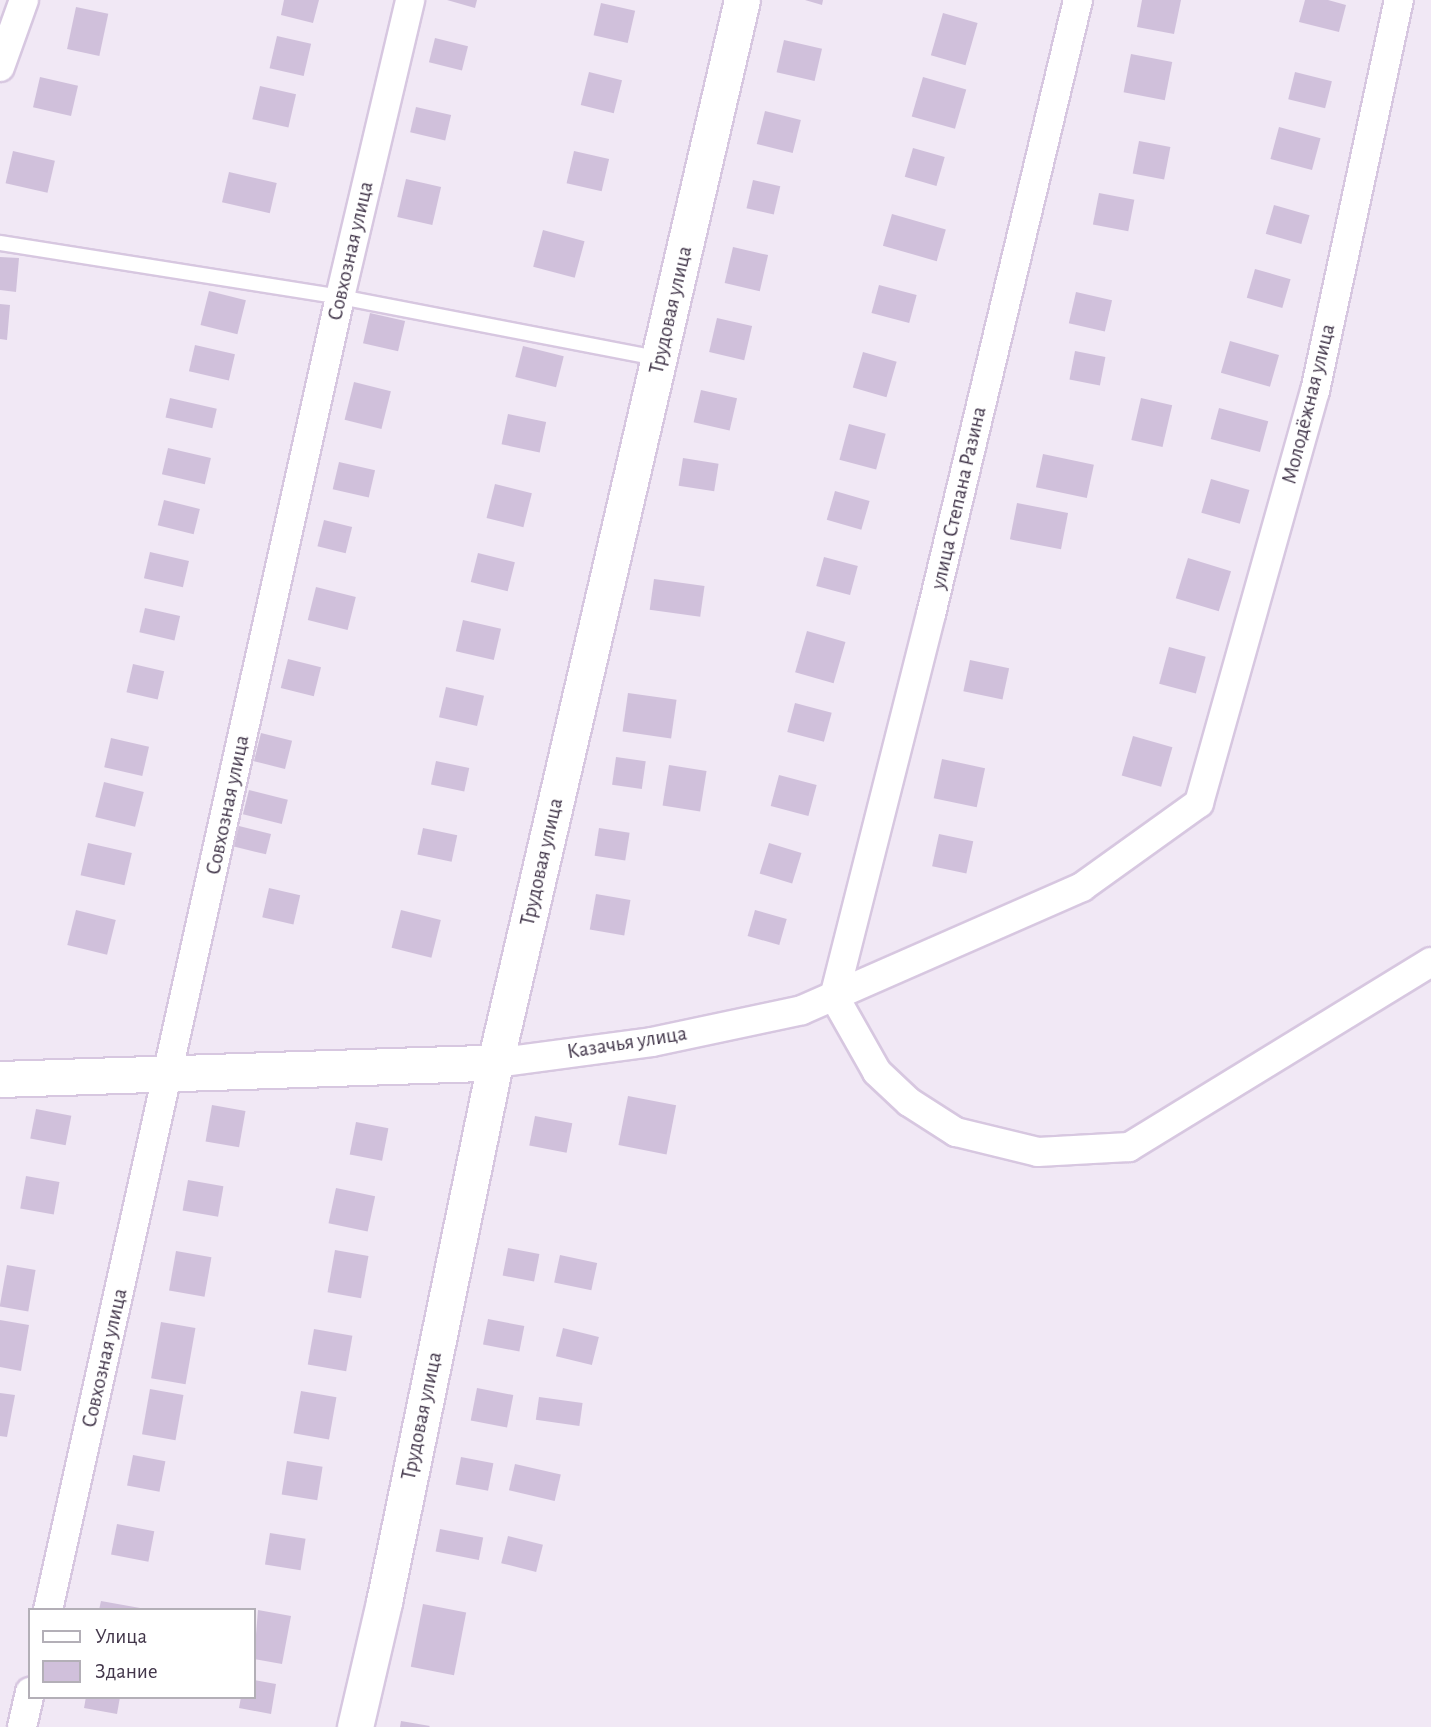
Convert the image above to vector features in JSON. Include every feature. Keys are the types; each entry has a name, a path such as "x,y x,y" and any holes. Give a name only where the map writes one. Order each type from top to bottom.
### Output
{"street":[{"path":"0,67 24,0"},
{"name":"Совхозная улица","path":"48,1608 340,297 411,0"},
{"name":"Трудовая улица","path":"355,1727 384,1602 495,1063 742,0"},
{"name":"улица Степана Разина","path":"834,996 934,601 1078,0"},
{"name":"Молодёжная улица","path":"1199,803 1315,391 1399,0"},
{"name":"Казачья улица","path":"0,1079 495,1063 652,1042 802,1010 1082,887 1199,803"},
{"path":"834,996 877,1072 909,1102 956,1132 1038,1152 1129,1147 1431,962"},
{"path":"22,1727 28,1699"}],"lane":[{"path":"0,243 340,297 660,359"}],"building":[{"path":"284,0 319,0 313,23 281,15"},
{"path":"447,0 477,0 475,8"},
{"path":"805,0 823,0 822,5"},
{"path":"1142,0 1181,0 1174,34 1137,27"},
{"path":"1305,0 1328,0 1346,5 1339,32 1299,22"},
{"path":"601,3 635,11 628,43 594,35"},
{"path":"76,7 108,14 99,56 67,49"},
{"path":"943,13 978,23 965,65 931,55"},
{"path":"277,36 311,44 304,76 270,68"},
{"path":"435,38 468,46 462,70 429,62"},
{"path":"784,40 822,49 815,81 777,72"},
{"path":"1131,54 1172,62 1165,100 1124,92"},
{"path":"589,72 622,80 614,113 581,105"},
{"path":"1295,72 1332,81 1325,108 1288,99"},
{"path":"40,77 78,86 71,116 33,107"},
{"path":"923,77 966,89 955,129 912,116"},
{"path":"260,86 296,94 288,127 252,119"},
{"path":"416,107 451,115 445,140 410,132"},
{"path":"765,111 801,120 793,153 757,144"},
{"path":"1279,127 1321,138 1312,170 1270,159"},
{"path":"1139,141 1170,147 1164,179 1133,173"},
{"path":"913,148 945,157 936,186 905,177"},
{"path":"13,151 55,161 47,193 6,183"},
{"path":"574,151 609,159 602,191 567,183"},
{"path":"229,172 277,183 270,213 222,202"},
{"path":"406,179 441,187 432,225 397,217"},
{"path":"753,180 780,186 774,215 746,208"},
{"path":"1099,193 1134,200 1128,231 1093,224"},
{"path":"1274,205 1310,215 1301,244 1266,234"},
{"path":"892,214 946,229 937,261 883,246"},
{"path":"543,230 585,241 575,278 533,267"},
{"path":"733,247 768,255 760,291 725,283"},
{"path":"0,257 19,258 16,292 0,290"},
{"path":"1255,269 1291,279 1282,308 1247,298"},
{"path":"879,285 917,295 909,323 871,313"},
{"path":"209,291 246,300 237,334 201,325"},
{"path":"1076,292 1112,300 1105,332 1069,323"},
{"path":"0,304 10,305 7,340 0,339"},
{"path":"370,313 405,321 398,351 363,343"},
{"path":"717,318 752,326 744,360 709,352"},
{"path":"1230,341 1279,355 1270,387 1221,373"},
{"path":"195,345 235,354 229,381 189,371"},
{"path":"523,346 564,356 556,387 515,377"},
{"path":"1075,351 1105,357 1100,385 1069,379"},
{"path":"863,352 897,362 886,397 853,388"},
{"path":"354,382 391,391 381,429 345,420"},
{"path":"701,390 737,398 730,430 694,422"},
{"path":"170,398 217,409 212,428 166,417"},
{"path":"1141,398 1172,405 1163,447 1131,440"},
{"path":"1219,408 1268,421 1260,452 1211,439"},
{"path":"508,414 546,422 540,452 502,444"},
{"path":"849,424 886,434 876,470 839,460"},
{"path":"168,448 211,458 205,484 162,474"},
{"path":"1043,454 1094,465 1087,498 1036,487"},
{"path":"683,458 719,464 714,491 679,486"},
{"path":"339,462 375,470 369,498 333,489"},
{"path":"1211,479 1249,490 1240,524 1201,513"},
{"path":"495,484 532,493 523,527 487,518"},
{"path":"835,491 870,501 861,530 827,520"},
{"path":"164,500 200,509 194,534 158,525"},
{"path":"1017,503 1068,513 1061,549 1010,539"},
{"path":"324,520 352,527 346,553 317,546"},
{"path":"150,552 189,561 183,587 144,578"},
{"path":"478,553 515,562 508,591 471,582"},
{"path":"824,557 858,566 850,595 816,586"},
{"path":"1188,558 1231,571 1219,611 1176,598"},
{"path":"654,579 705,586 700,617 650,610"},
{"path":"316,587 356,597 348,630 308,620"},
{"path":"145,608 180,616 174,640 139,632"},
{"path":"463,620 501,629 494,660 456,651"},
{"path":"807,631 845,642 834,683 795,672"},
{"path":"1169,647 1206,657 1196,694 1159,684"},
{"path":"288,659 321,667 314,696 281,688"},
{"path":"970,660 1009,668 1002,700 963,691"},
{"path":"133,664 164,671 158,699 126,692"},
{"path":"446,687 484,696 477,726 439,717"},
{"path":"628,693 677,700 671,738 623,732"},
{"path":"795,703 832,713 824,742 787,732"},
{"path":"261,733 292,741 285,769 254,761"},
{"path":"1133,736 1172,747 1161,787 1122,775"},
{"path":"111,738 149,747 142,776 104,767"},
{"path":"616,757 646,761 642,789 612,785"},
{"path":"942,759 985,768 977,807 934,798"},
{"path":"436,761 469,768 464,792 431,784"},
{"path":"669,765 707,771 700,811 663,805"},
{"path":"779,775 817,785 808,816 771,806"},
{"path":"104,782 144,792 135,827 95,817"},
{"path":"249,790 288,800 282,824 243,814"},
{"path":"239,826 271,834 266,854 234,846"},
{"path":"423,828 457,835 452,862 417,854"},
{"path":"599,828 630,833 625,861 595,856"},
{"path":"939,834 973,841 966,874 932,866"},
{"path":"88,843 132,853 124,885 81,875"},
{"path":"769,843 802,853 792,884 760,874"},
{"path":"269,888 300,895 293,924 262,917"},
{"path":"596,894 630,900 624,936 590,929"},
{"path":"76,910 116,920 107,955 67,945"},
{"path":"401,910 441,920 431,958 392,948"},
{"path":"755,910 787,919 779,945 748,936"},
{"path":"628,1096 676,1105 667,1154 618,1145"},
{"path":"212,1105 245,1111 239,1147 206,1141"},
{"path":"36,1109 71,1116 66,1145 30,1138"},
{"path":"535,1116 572,1123 567,1153 529,1145"},
{"path":"356,1122 388,1128 382,1161 350,1154"},
{"path":"26,1176 59,1182 54,1214 20,1208"},
{"path":"188,1180 223,1186 218,1217 183,1211"},
{"path":"336,1188 375,1196 368,1232 329,1223"},
{"path":"508,1248 539,1254 534,1282 503,1275"},
{"path":"335,1250 368,1256 361,1298 328,1292"},
{"path":"176,1251 211,1257 205,1297 169,1290"},
{"path":"560,1255 597,1263 591,1290 554,1282"},
{"path":"7,1265 36,1270 28,1311 0,1306"},
{"path":"488,1319 524,1326 519,1352 483,1345"},
{"path":"0,1320 29,1325 21,1371 0,1367"},
{"path":"161,1322 195,1328 186,1384 151,1378"},
{"path":"563,1328 599,1337 592,1365 556,1356"},
{"path":"314,1329 352,1336 346,1371 308,1364"},
{"path":"477,1388 513,1395 507,1427 471,1420"},
{"path":"150,1389 183,1395 175,1440 142,1434"},
{"path":"301,1391 336,1397 329,1440 294,1433"},
{"path":"0,1393 15,1395 7,1437 0,1436"},
{"path":"539,1397 583,1403 579,1426 536,1420"},
{"path":"133,1455 165,1461 159,1492 127,1485"},
{"path":"461,1457 493,1463 488,1491 456,1484"},
{"path":"287,1461 323,1467 317,1500 282,1495"},
{"path":"515,1464 561,1475 555,1501 509,1490"},
{"path":"117,1524 154,1531 148,1562 111,1554"},
{"path":"440,1529 483,1537 479,1560 436,1552"},
{"path":"270,1533 306,1539 301,1570 265,1565"},
{"path":"508,1536 543,1545 536,1572 501,1563"},
{"path":"101,1601 140,1608 99,1608"},
{"path":"423,1604 466,1612 454,1675 411,1667"},
{"path":"258,1610 291,1616 282,1664 256,1659"},
{"path":"256,1680 276,1684 271,1714 239,1708 241,1699 256,1699"},
{"path":"86,1699 120,1699 117,1714 84,1708"},
{"path":"401,1721 430,1726 400,1727"}]}
